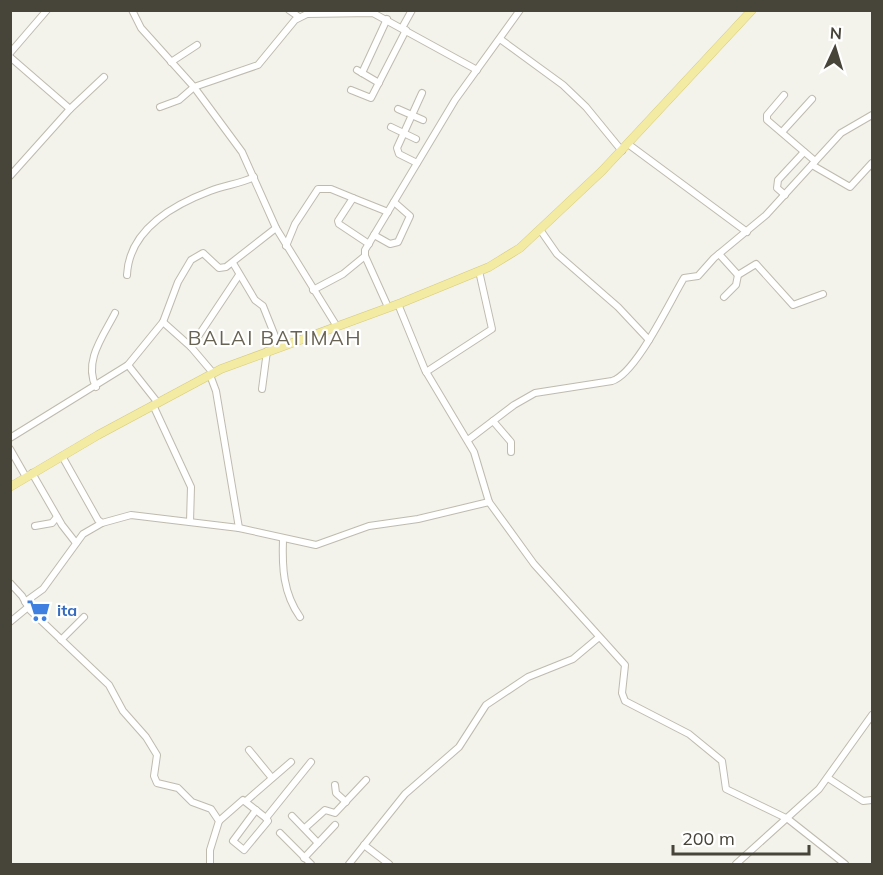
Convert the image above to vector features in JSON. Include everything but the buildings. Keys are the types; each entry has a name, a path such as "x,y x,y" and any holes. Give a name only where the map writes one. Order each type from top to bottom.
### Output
{"main road":[{"path":"10,487 212,374 279,346 398,304 480,271 520,248 541,231 622,151 752,10"}],"street":[{"path":"47,10 10,55 70,109"},
{"path":"132,10 141,28 194,87 242,152 276,228 336,325"},
{"path":"289,10 299,17"},
{"path":"351,90 371,98 412,10"},
{"path":"313,290 343,274 365,256 374,235 455,100 520,10"},
{"path":"160,107 178,100 194,87 258,65 282,33 299,17 358,12 384,15 404,29 477,70"},
{"path":"379,83 360,72 384,15"},
{"path":"500,39 558,80 586,106 622,151"},
{"path":"171,62 197,45"},
{"path":"10,176 70,109 104,77"},
{"path":"417,163 398,152 422,93"},
{"path":"784,95 767,118 813,163 850,187 873,163"},
{"path":"782,132 812,99"},
{"path":"398,109 423,120"},
{"path":"468,440 535,393 617,380 649,340 684,278 696,278 719,254 747,232 785,195 841,133 873,115"},
{"path":"391,127 416,139"},
{"path":"628,144 747,232"},
{"path":"785,195 777,188 776,183 804,152"},
{"path":"128,275 128,265 139,241 161,215 209,191 240,184 254,177"},
{"path":"286,246 295,224 318,189 331,189 388,212"},
{"path":"353,198 338,222 369,244"},
{"path":"374,235 390,244 398,242 410,216 394,202"},
{"path":"10,438 96,387 128,365 163,322 178,282 193,257 205,254 222,268 233,263 276,228"},
{"path":"541,231 556,254 618,307 649,340"},
{"path":"719,254 738,275"},
{"path":"365,256 388,307"},
{"path":"233,263 255,300 263,306 279,346"},
{"path":"724,297 736,285 738,275 756,264 793,305 823,294"},
{"path":"426,372 492,329 480,271"},
{"path":"190,347 239,275"},
{"path":"398,304 426,372 468,440 489,502 531,560 598,638 625,665 622,693 626,701 689,734 720,758 726,789 788,819 844,864"},
{"path":"96,387 91,377 94,354 115,313"},
{"path":"163,322 190,347 212,374 239,528"},
{"path":"262,389 267,351"},
{"path":"128,365 156,404 191,487 190,522"},
{"path":"494,421 511,442 511,453"},
{"path":"10,449 76,543"},
{"path":"62,456 98,520 102,523"},
{"path":"10,622 43,589 76,543 90,529 127,515 239,528 316,545 369,525 418,519 489,502"},
{"path":"35,526 52,523 57,517"},
{"path":"283,539 285,581 289,599 300,617"},
{"path":"10,583 26,605 103,678 157,755 154,776 157,783 178,788 192,802 211,809 219,821"},
{"path":"61,640 84,617"},
{"path":"348,864 405,794 454,752 486,705 535,674 573,659 598,638"},
{"path":"736,864 788,819 828,778 873,715"},
{"path":"249,750 272,778"},
{"path":"210,864 210,850 219,821 291,762"},
{"path":"256,810 233,841 245,850 268,821 266,818 311,762"},
{"path":"828,778 863,801 873,800"},
{"path":"305,828 323,812 335,813 366,780"},
{"path":"335,785 336,793 346,802"},
{"path":"246,801 266,818"},
{"path":"292,816 318,843"},
{"path":"304,858 335,825"},
{"path":"280,833 311,864"},
{"path":"364,845 389,864"}],"place":[{"name":"ita","path":"39,610"}],"district":[{"name":"BALAI BATIMAH","path":"275,337"}]}
